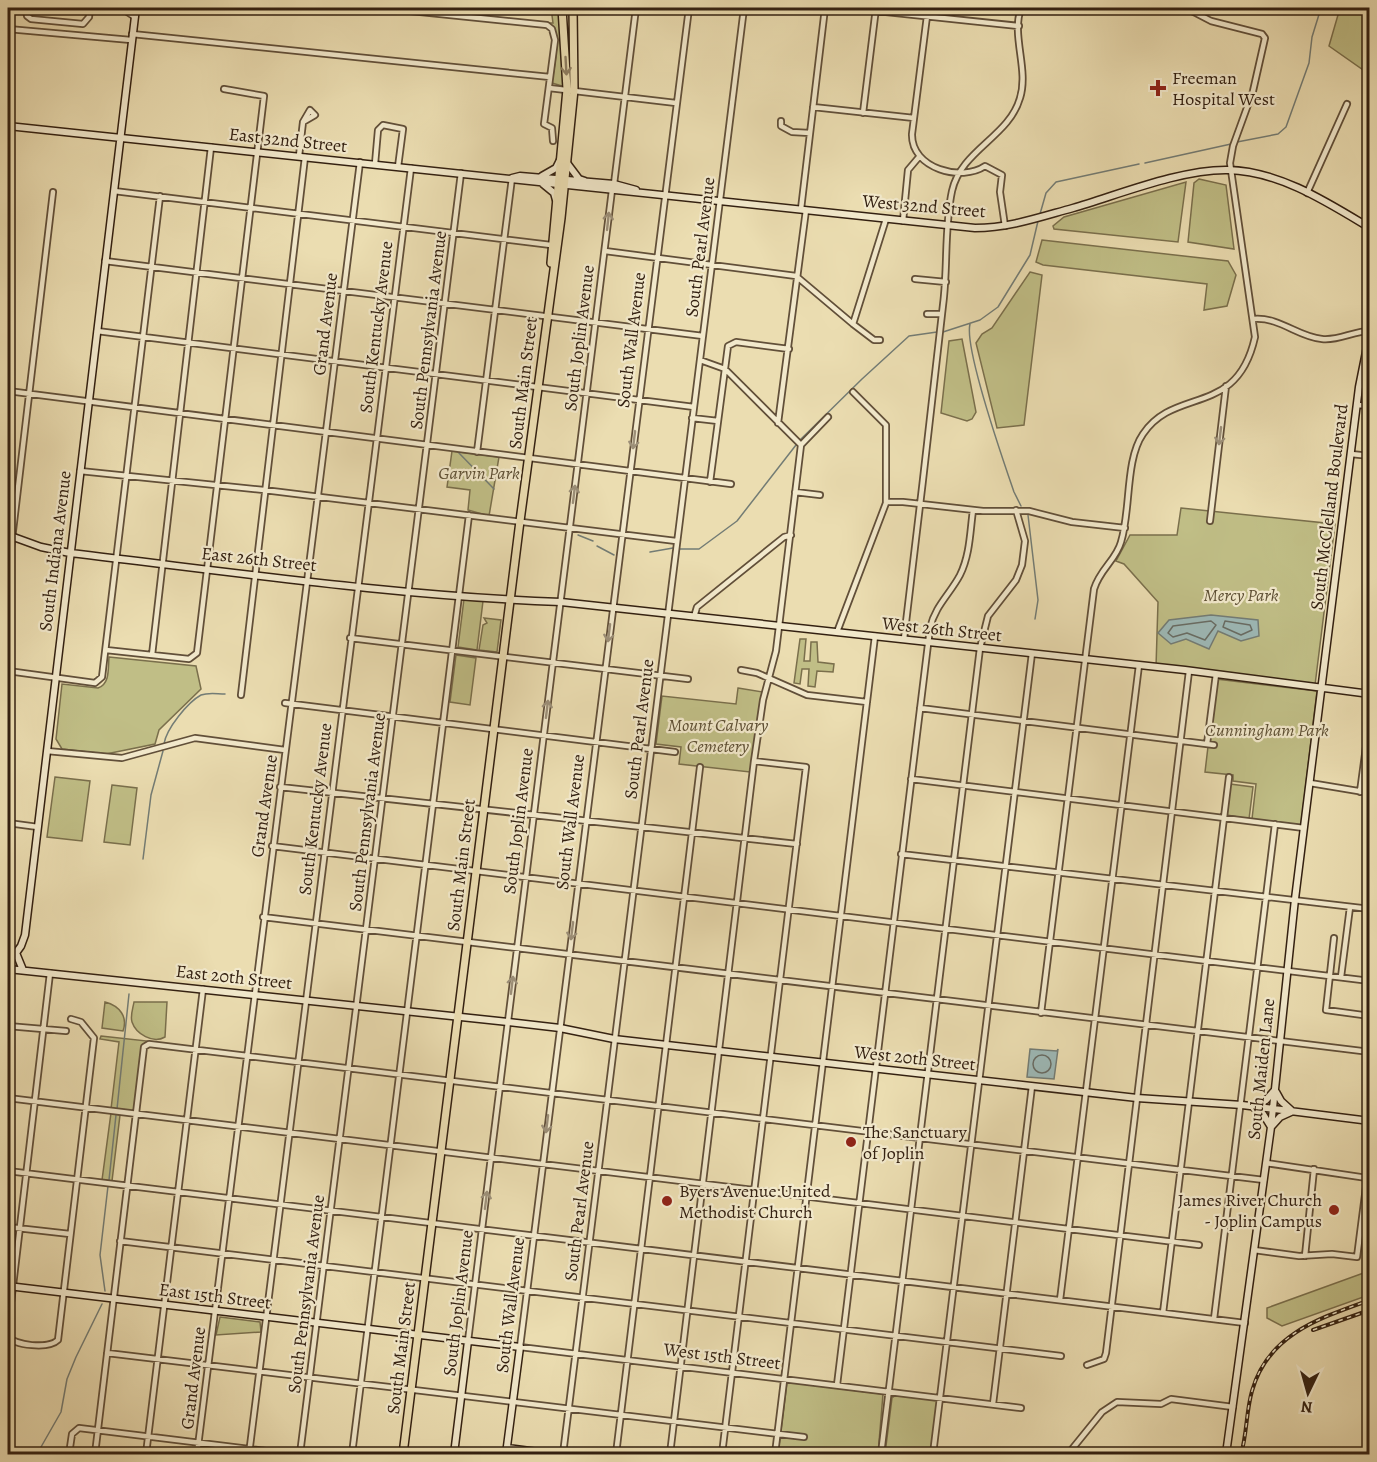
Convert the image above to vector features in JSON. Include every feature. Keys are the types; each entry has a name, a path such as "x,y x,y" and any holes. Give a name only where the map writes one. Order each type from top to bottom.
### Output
{"main road":[{"name":"South Indiana Avenue","path":"8,963 25,935 136,8"},
{"name":"South Main Street","path":"403,1455 560,201 560,159 571,89 562,8"},
{"name":"South Main Street","path":"561,183 567,163 573,8"},
{"name":"East 32nd Street","path":"8,126 543,183 561,183"},
{"path":"512,178 538,177 549,174 556,168 560,159"},
{"path":"567,163 579,179 613,187"},
{"name":"West 32nd Street","path":"561,183 581,187 613,187 975,228 1005,226 1187,174 1230,170 1267,176 1307,193 1370,228"},
{"path":"538,177 561,183 588,182"},
{"path":"543,183 560,201 567,194 581,187"},
{"name":"South Main Street","path":"551,280 551,245 560,201"},
{"name":"South McClelland Boulevard","path":"1322,686 1357,405 1370,332"},
{"name":"East 26th Street","path":"10,535 41,547 70,554 510,600"},
{"name":"West 26th Street","path":"510,600 561,602 1189,670 1370,694"},
{"name":"South Maiden Lane","path":"1226,1455 1271,1127 1287,970 1322,686"},
{"path":"16,953 23,970"},
{"name":"East 20th Street","path":"8,969 457,1016"},
{"name":"West 20th Street","path":"457,1016 560,1028 614,1039 1137,1098 1253,1106 1370,1122"},
{"path":"1275,1089 1281,1101 1293,1111 1282,1115 1271,1127 1263,1114 1253,1106 1266,1100 1275,1089"},
{"name":"East 15th Street","path":"10,1286 418,1336"},
{"name":"West 15th Street","path":"418,1336 520,1347"},
{"name":"South Joplin Avenue","path":"454,1455 468,1341"},
{"name":"South Wall Avenue","path":"506,1451 520,1347"},
{"path":"506,1451 553,1455"}],"street":[{"path":"27,8 27,15 31,19 83,24 88,18 90,8"},
{"path":"121,8 135,17"},
{"path":"381,8 548,25 554,34 544,124 552,128 553,141"},
{"name":"South Joplin Avenue","path":"468,1341 636,8"},
{"name":"South Wall Avenue","path":"520,1347 689,8"},
{"name":"South Pearl Avenue","path":"563,1455 744,8"},
{"path":"778,423 798,277 810,133 825,8"},
{"path":"848,8 876,9 1018,26"},
{"path":"928,8 912,140 919,157 934,168 976,171 985,166 1002,175 1000,192 1005,226"},
{"path":"904,639 946,282 952,191 960,171 970,157 1006,124 1020,100 1022,82 1018,26 1021,8"},
{"path":"1041,1012 1095,585 1106,563 1116,554 1125,528 1134,457 1142,435 1154,421 1170,410 1196,403 1220,392 1239,374 1252,350 1255,337 1230,170 1231,153 1253,91 1265,36 1211,21 1186,8"},
{"path":"863,112 876,9"},
{"path":"8,29 132,37 550,77"},
{"path":"549,88 676,103"},
{"path":"106,650 194,658 197,653 219,486 264,96 224,89"},
{"path":"1307,193 1347,104"},
{"path":"813,107 914,118"},
{"path":"781,121 781,126 787,130 810,133"},
{"path":"241,695 298,213 303,122"},
{"path":"375,164 378,130 383,125 398,126 403,129 398,167"},
{"path":"152,655 211,147"},
{"path":"903,220 908,170 919,157"},
{"name":"Grand Avenue","path":"197,1455 263,917 360,162"},
{"name":"South Kentucky Avenue","path":"249,1452 411,168"},
{"name":"South Pennsylvania Avenue","path":"300,1455 461,173"},
{"path":"477,452 512,178"},
{"path":"114,191 551,245"},
{"path":"8,573 10,535 30,393 53,192"},
{"path":"8,671 95,683 100,680 106,650 160,196"},
{"path":"853,324 886,219"},
{"path":"605,251 798,277 853,324 874,340 880,340"},
{"path":"105,261 703,336"},
{"path":"915,279 946,282"},
{"path":"927,314 942,314"},
{"path":"1254,319 1272,320 1322,339 1355,331 1370,332"},
{"path":"97,331 694,407"},
{"path":"710,482 728,346 732,342 789,348"},
{"path":"700,360 725,369 801,445"},
{"path":"1210,521 1226,386"},
{"path":"8,391 731,484"},
{"path":"837,632 886,502 886,425 853,392"},
{"path":"1357,405 1370,406"},
{"path":"670,1455 754,761 779,627 801,445 828,417"},
{"path":"692,418 718,421"},
{"path":"1351,454 1370,456"},
{"path":"80,471 264,490 676,541"},
{"path":"795,492 820,495"},
{"path":"886,502 898,501 973,510 1040,512 1072,522 1125,528"},
{"path":"837,1385 928,642 935,611 958,579 965,562 973,510"},
{"path":"881,1455 980,648 988,616 1016,579 1022,565 1024,541 1016,510"},
{"path":"352,1455 398,1074 470,515"},
{"path":"694,617 697,607 784,537 791,535"},
{"path":"775,1455 875,636"},
{"path":"350,638 688,680"},
{"path":"933,1455 1032,653"},
{"path":"1060,1300 1139,665"},
{"path":"741,670 807,695 867,702"},
{"path":"1087,1365 1105,1357 1189,670"},
{"path":"1207,744 1216,674"},
{"path":"285,703 651,747 675,752"},
{"path":"920,708 1214,745"},
{"path":"1360,792 1368,732"},
{"path":"47,751 122,759 195,738 285,750"},
{"path":"722,1455 806,767 754,761"},
{"path":"616,1455 700,767"},
{"path":"1163,1312 1229,777"},
{"path":"911,779 1304,828"},
{"path":"1311,783 1370,793"},
{"path":"280,787 797,844"},
{"path":"8,823 38,827"},
{"path":"1214,1319 1275,824"},
{"path":"272,846 1370,981"},
{"path":"901,854 1113,877 1370,909"},
{"path":"1341,977 1350,907"},
{"path":"263,917 1370,1052"},
{"path":"1334,938 1326,1010 1370,1016"},
{"path":"8,1328 10,1286 20,1228 50,973"},
{"path":"146,1455 203,989"},
{"path":"8,1336 15,1342 51,1345 58,1340 94,1038 81,1022 71,1019"},
{"path":"8,1026 43,1031 66,1031"},
{"path":"95,1455 146,1045 196,1049 1264,1180"},
{"path":"993,1404 1032,1086"},
{"path":"8,1098 1199,1245"},
{"path":"1254,1250 1305,1256 1332,1254 1357,1257 1370,1156"},
{"path":"1266,1163 1367,1178"},
{"path":"1305,1256 1314,1169"},
{"path":"8,1171 1245,1323"},
{"path":"8,1227 70,1234"},
{"path":"120,1241 1061,1356"},
{"name":"West 15th Street","path":"520,1347 1021,1408"},
{"path":"107,1353 804,1437"},
{"path":"1068,1455 1102,1412 1120,1401 1161,1404 1171,1399 1233,1407"},
{"path":"69,1455 74,1430 290,1455"}],"green space":[{"path":"551,8 560,8 565,84 562,86 552,83 556,43 553,29 548,23 553,23"},
{"path":"1340,8 1369,8 1369,74 1329,46"},
{"path":"1199,179 1226,185 1234,249 1188,242 1194,183"},
{"path":"1186,182 1178,242 1054,229 1053,226 1064,217"},
{"path":"1042,240 1228,261 1236,275 1227,306 1204,310 1207,284 1043,265 1036,262"},
{"path":"1030,272 1042,275 1024,425 997,428 976,343 982,334 992,328"},
{"path":"962,339 976,412 972,419 967,421 941,413 949,341"},
{"name":"Garvin Park","path":"452,451 499,457 489,516 468,510 470,490 447,487"},
{"name":"Mercy Park","path":"1181,508 1335,524 1315,685 1156,667 1158,602 1124,564 1116,561 1130,535 1177,535"},
{"path":"464,599 483,601 477,650 458,647"},
{"path":"484,618 501,620 497,652 479,650 483,625 487,623"},
{"path":"800,639 806,639 804,661 810,661 811,642 817,642 818,662 834,664 833,672 817,671 815,687 808,686 809,669 802,669 800,684 794,683"},
{"path":"456,655 476,658 470,705 450,702"},
{"path":"109,657 196,666 201,689 159,730 155,744 106,754 62,749 56,739 62,684 98,688 102,686 108,676"},
{"name":"Cunningham Park","path":"1216,679 1317,691 1301,825 1252,819 1256,784 1233,781 1233,775 1205,772"},
{"name":"Mount Calvary Cemetery","path":"738,688 763,692 750,772 679,764 681,747 656,744 662,696 736,704"},
{"path":"55,777 90,781 82,841 47,837"},
{"path":"1230,784 1253,787 1249,819 1227,815"},
{"path":"112,785 137,788 130,845 104,842"},
{"path":"105,1002 115,1006 122,1013 123,1031 102,1028"},
{"path":"134,1002 167,1002 165,1037 155,1039 146,1037 137,1030 131,1020"},
{"path":"101,1036 147,1041 142,1047 134,1112 111,1109 119,1042 100,1039"},
{"path":"111,1113 120,1115 112,1181 102,1180"},
{"path":"1369,1271 1369,1295 1282,1326 1267,1318 1267,1308"},
{"path":"220,1317 260,1322 261,1332 216,1335"},
{"path":"787,1382 883,1394 878,1454 778,1454"},
{"path":"896,1395 938,1400 932,1454 885,1454 892,1398"}],"water":[{"path":"1211,615 1258,620 1259,636 1241,641 1218,631 1209,649 1186,639 1171,644 1158,633 1169,620"},
{"path":"1030,1049 1057,1051 1058,1049 1054,1079 1027,1077"}],"waterway":[{"path":"1237,142 1278,134 1286,127 1309,63 1312,37 1321,8"},
{"path":"1145,163 1231,144"},
{"path":"1040,214 1046,193 1056,182 1139,164"},
{"path":"943,332 980,320 998,307 1030,255 1038,221"},
{"path":"970,324 973,356 986,406 1014,492 1021,506"},
{"path":"800,440 909,336 937,332"},
{"path":"679,549 699,549 737,521 796,445"},
{"path":"458,452 494,489"},
{"path":"1028,515 1038,600 1035,619"},
{"path":"578,535 593,541"},
{"path":"597,546 614,555"},
{"path":"650,552 673,548"},
{"path":"164,744 173,724 196,698 207,694 225,694"},
{"path":"143,859 151,795 163,751"},
{"path":"117,1109 129,994"},
{"path":"109,1180 116,1115"},
{"path":"105,1291 100,1255 108,1186"},
{"path":"37,1454 61,1412 67,1379 102,1304"}],"railway":[{"path":"1241,1454 1252,1391 1270,1355 1298,1331 1370,1300"},
{"path":"1313,1330 1370,1310"}],"place":[{"name":"Freeman Hospital West","path":"1158,88"},
{"name":"The Sanctuary of Joplin","path":"851,1142"},
{"name":"Byers Avenue United Methodist Church","path":"667,1201"},
{"name":"James River Church - Joplin Campus","path":"1334,1210"}]}
